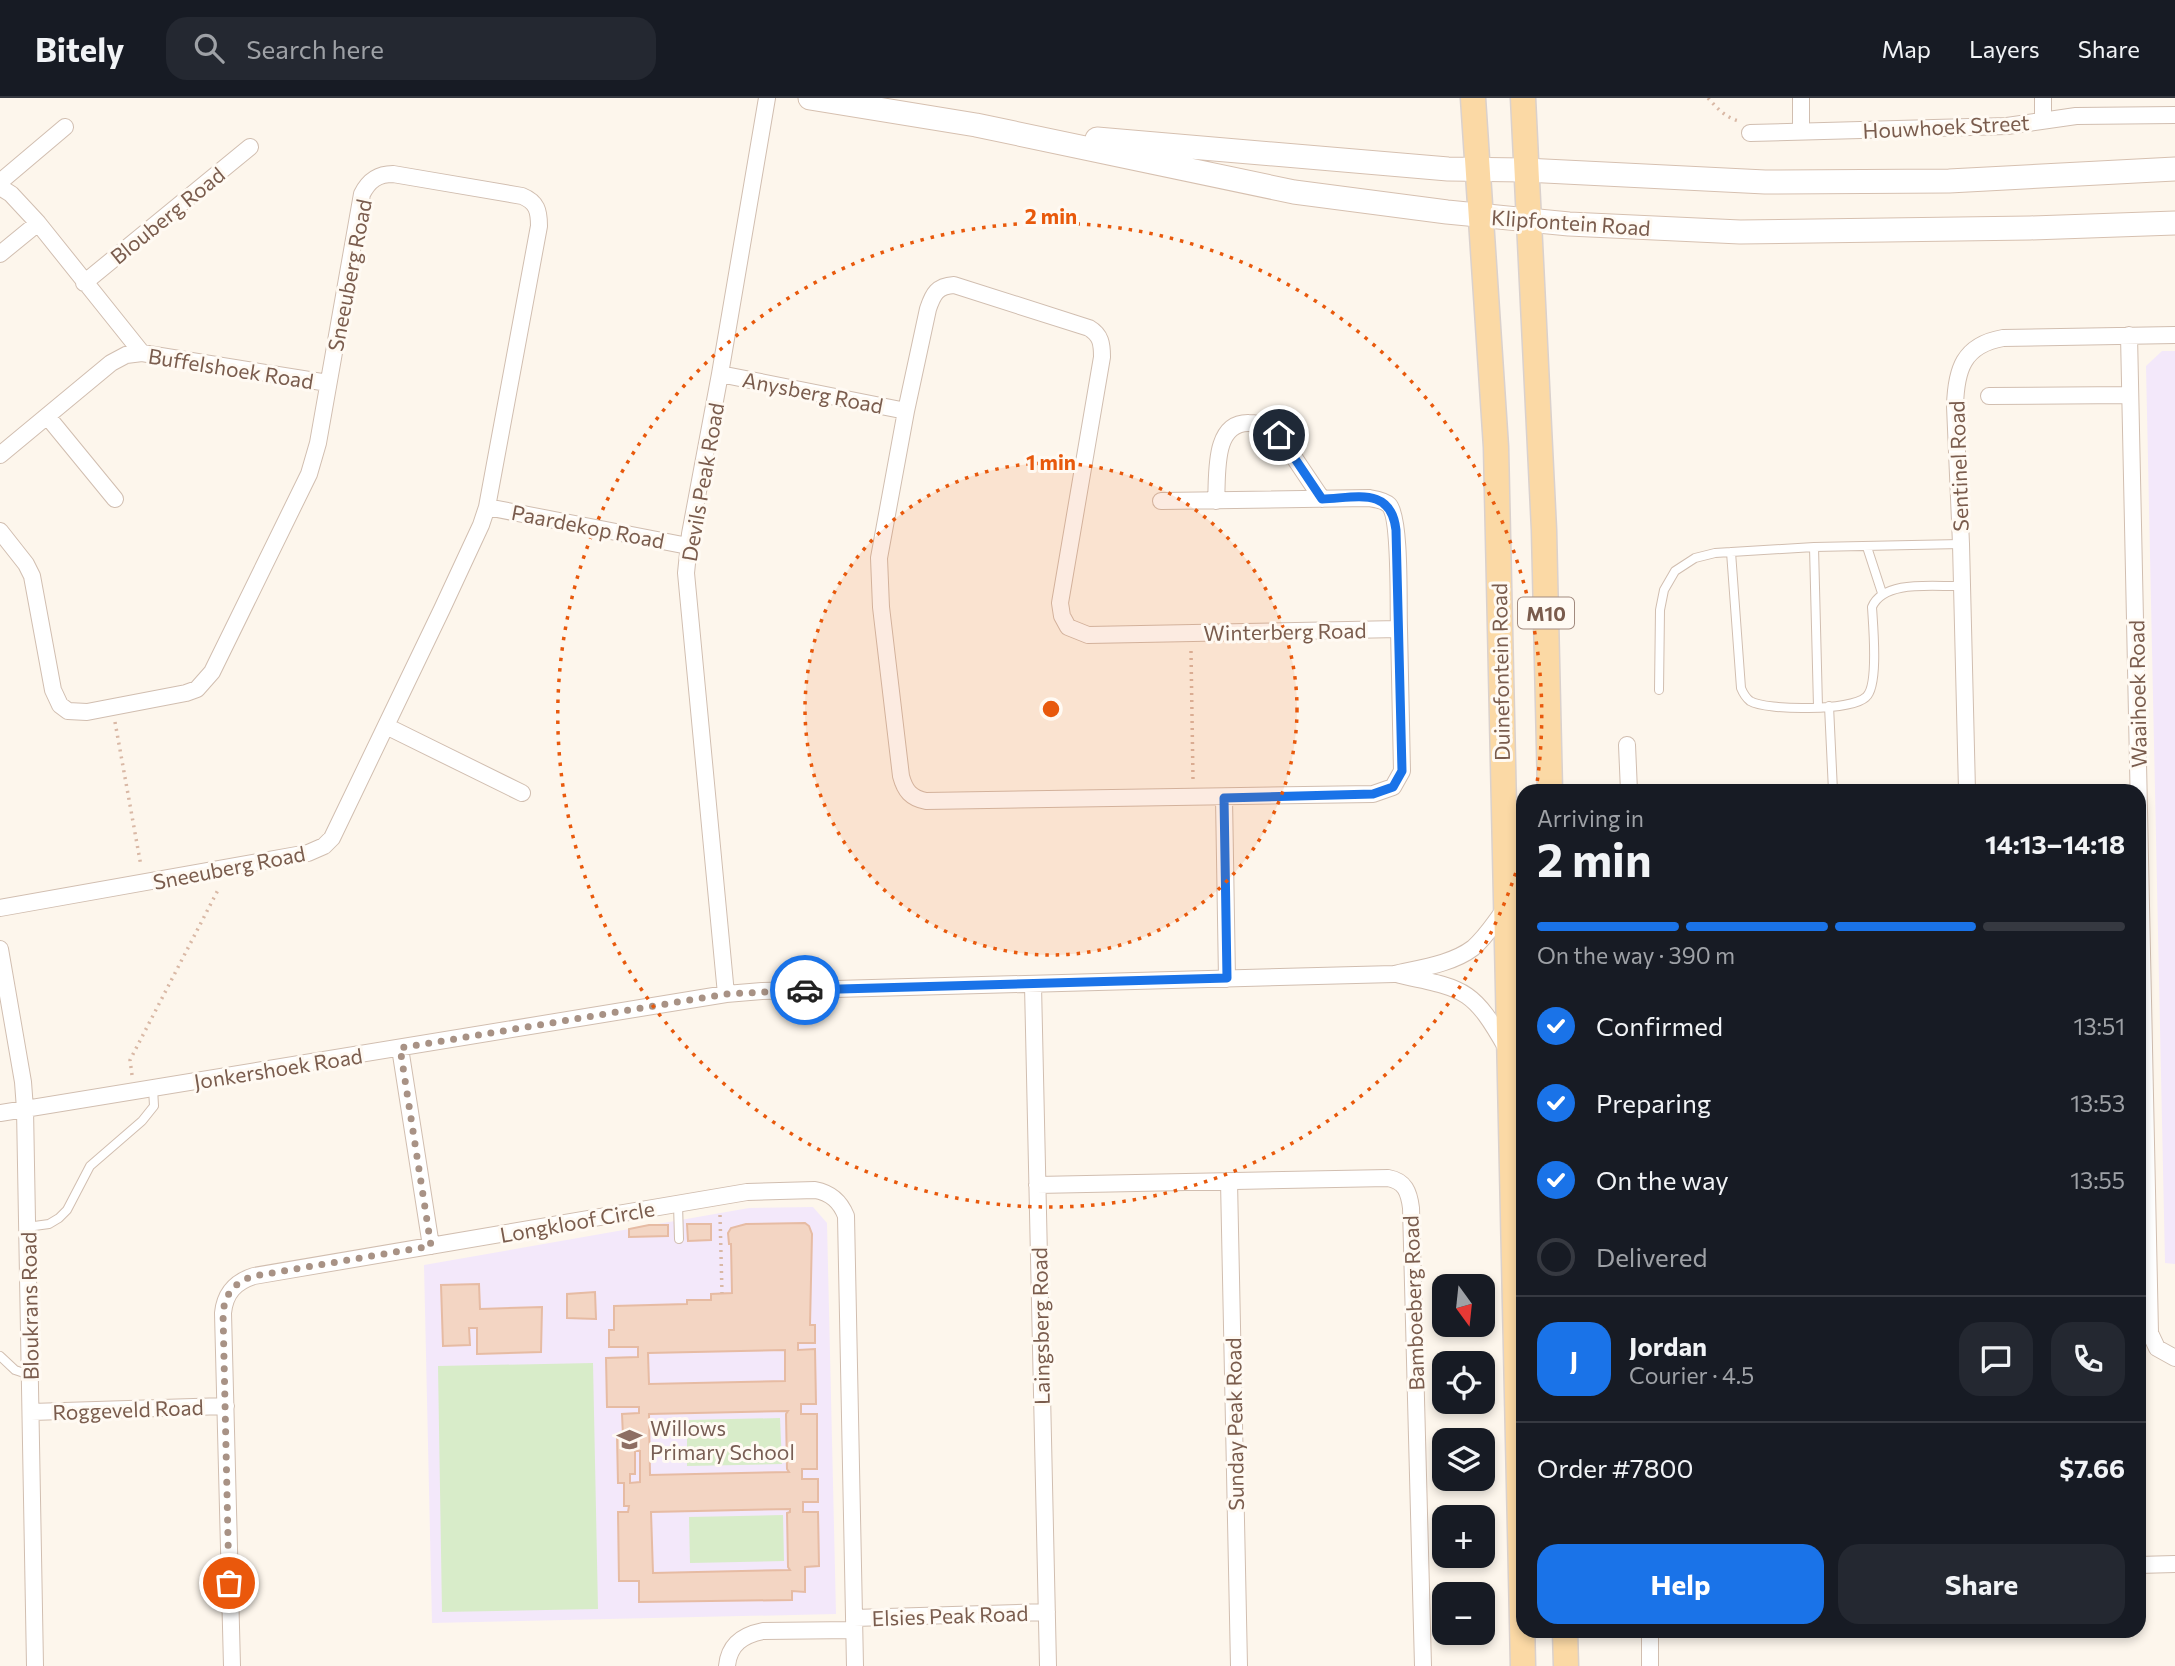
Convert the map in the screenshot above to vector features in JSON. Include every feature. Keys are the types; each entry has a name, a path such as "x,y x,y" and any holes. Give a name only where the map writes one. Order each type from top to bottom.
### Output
{"main road":[{"name":"Klipfontein Road","path":"810,98 976,125 1272,188 1569,225 1740,232 2175,223"},
{"name":"Duinefontein Road","path":"1473,98 1480,170 1496,447 1516,1379"},
{"name":"M10","path":"1523,98 1544,530 1550,784"},
{"name":"Klipfontein Road","path":"976,125 1249,153 1480,170 1765,182 1949,181 2175,169"},
{"name":"Duinefontein Road","path":"1522,1638 1523,1666"},
{"path":"1566,1638 1566,1666"}],"street":[{"name":"Devils Peak Road","path":"726,994 686,573 688,546 767,98"},
{"path":"1801,98 1801,131"},
{"path":"2042,98 2043,120"},
{"name":"Houwhoek Street","path":"1746,127 1801,131 2007,127 2076,116 2175,115"},
{"path":"65,127 0,184 38,223 142,353"},
{"name":"Blouberg Road","path":"85,283 250,147"},
{"name":"Sneeuberg Road","path":"0,531 32,576 53,690 60,705 68,710 87,712 197,689 212,672 309,474 362,194 367,185 374,178 394,174 530,199 538,209 539,226 487,507 481,525 332,838 316,850 193,876 0,908"},
{"path":"0,254 38,223"},
{"name":"Winterberg Road","path":"954,285 1089,328 1097,333 1100,339 1102,357 1060,603 1062,617 1068,627 1088,635 1399,629 1402,771 1393,787 1373,794 1224,798 915,799 908,793 901,776 879,579 879,558 906,411 928,309 934,294 942,287 954,285"},
{"name":"Waaihoek Road","path":"2129,335 2136,784"},
{"name":"Sentinel Road","path":"1967,784 1956,387 1962,365 1972,351 1985,342 2003,338 2175,335"},
{"name":"Buffelshoek Road","path":"0,455 118,358 126,355 142,353 328,383"},
{"name":"Anysberg Road","path":"720,374 906,411"},
{"path":"1989,396 2130,395"},
{"path":"47,416 115,499"},
{"path":"1216,501 1222,441 1235,426 1245,422 1269,427 1279,435 1322,499"},
{"path":"1161,501 1369,498 1383,501 1393,512 1396,530 1399,629"},
{"name":"Paardekop Road","path":"487,507 688,546"},
{"path":"386,726 522,793"},
{"path":"1627,746 1629,784"},
{"path":"1224,798 1227,978"},
{"name":"Jonkershoek Road","path":"0,1113 726,994 1394,974 1435,965 1472,949 1505,909"},
{"name":"Bloukrans Road","path":"0,949 23,1082 25,1109 34,1666"},
{"name":"Jonkershoek Road","path":"1394,974 1460,990 1477,1002 1491,1020 1508,1051"},
{"name":"Laingsberg Road","path":"1033,985 1048,1666"},
{"path":"400,1048 431,1246"},
{"name":"Bamboeberg Road","path":"1037,1185 1388,1178 1401,1181 1409,1194 1423,1666"},
{"name":"Sunday Peak Road","path":"1229,1181 1239,1666"},
{"name":"Longkloof Circle","path":"232,1666 223,1313 226,1297 237,1284 254,1276 747,1192 815,1190 830,1195 842,1208 846,1226 855,1666"},
{"name":"Waaihoek Road","path":"2146,1299 2153,1341 2163,1353 2175,1358"},
{"name":"Roggeveld Road","path":"31,1412 226,1406"},
{"path":"2146,1565 2175,1564"},
{"name":"Elsies Peak Road","path":"727,1666 731,1648 749,1633 1046,1612"},
{"path":"1650,1638 1650,1666"}],"lane":[{"path":"1659,690 1660,610 1664,590 1675,571 1695,558 1731,552 1814,547 1961,544"},
{"path":"1814,547 1818,707"},
{"path":"1867,547 1882,593"},
{"path":"1731,552 1739,677 1745,696 1768,707 1829,706 1867,697 1871,690 1874,663 1872,607 1875,599 1882,593 1899,587 1962,586"},
{"path":"1829,706 1833,784"},
{"path":"27,1227 49,1224 67,1210 90,1166 142,1121 154,1106 153,1088"},
{"path":"678,1204 679,1240"},
{"path":"0,1356 15,1370 30,1375"}],"path":[{"path":"1708,98 1720,111 1746,127"},
{"path":"1191,645 1194,785"},
{"path":"115,718 142,872"},
{"path":"133,1079 130,1060 221,882"},
{"path":"720,1209 722,1293"}],"shaded area":[{"path":"2162,351 2175,351 2175,1264 2165,1263 2146,366"},
{"name":"Willows Primary School","path":"813,1207 827,1223 836,1614 432,1623 424,1265 749,1208"}],"green space":[{"path":"593,1363 598,1609 442,1612 438,1366"},
{"path":"780,1418 782,1464 687,1466 687,1420"},
{"path":"783,1515 784,1561 690,1563 689,1517"}],"building":[{"path":"805,1223 812,1234 810,1325 815,1325 815,1343 798,1343 798,1350 815,1349 816,1404 801,1404 801,1414 817,1414 817,1469 802,1469 802,1479 818,1479 818,1502 803,1502 803,1512 818,1512 819,1566 805,1567 805,1592 792,1591 792,1600 639,1602 639,1581 619,1581 618,1512 628,1512 629,1506 624,1506 624,1483 618,1483 617,1436 623,1436 622,1414 639,1413 639,1407 607,1407 606,1358 638,1357 638,1347 609,1347 609,1330 614,1330 614,1306 687,1304 687,1300 711,1300 711,1294 732,1293 731,1244 728,1233 731,1228 746,1224","holes":["785,1350 785,1381 649,1384 648,1353","788,1411 789,1472 650,1475 649,1414","635,1451 640,1451 640,1482 630,1483 630,1474 635,1474","790,1509 787,1513 790,1570 653,1573 651,1512"]},
{"path":"687,1224 711,1224 711,1240 688,1241"},
{"path":"668,1225 668,1236 629,1237 629,1229"},
{"path":"479,1284 480,1309 542,1307 541,1352 477,1354 477,1328 469,1328 470,1345 443,1346 441,1285"},
{"path":"595,1292 596,1319 567,1318 567,1294"}],"way so far":[{"path":"229,1583 223,1313 226,1297 237,1284 254,1276 431,1246 400,1048 726,994 805,990"}],"place":[{"name":"Willows Primary School","path":"630,1439"}],"route":[{"path":"805,990 1227,978 1224,798 1373,794 1393,787 1402,771 1396,530 1393,512 1383,501 1369,498 1322,499 1279,435"}]}
